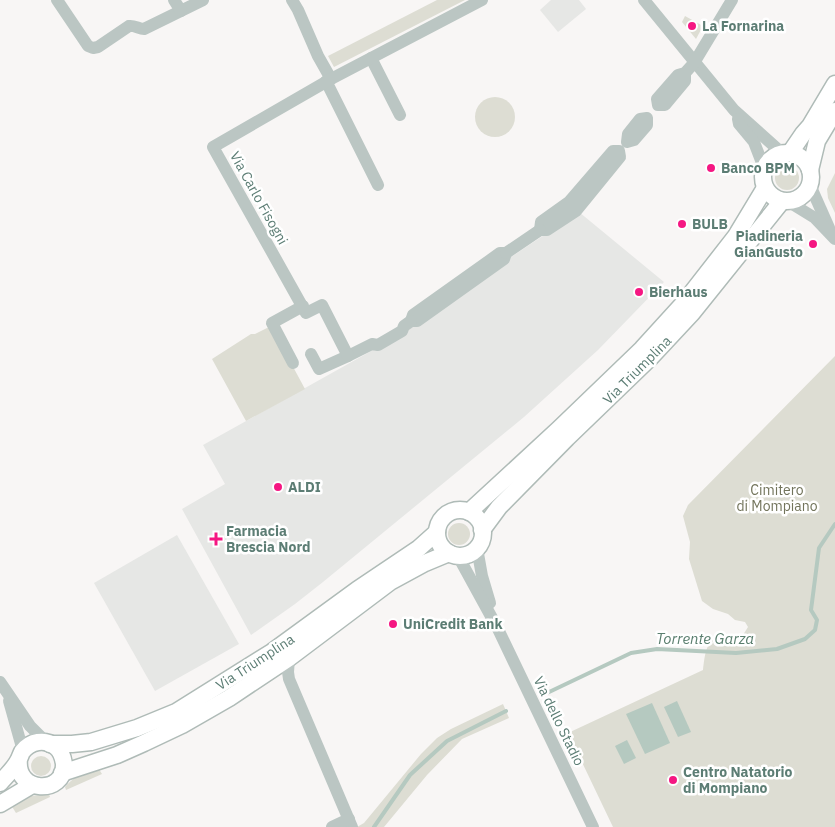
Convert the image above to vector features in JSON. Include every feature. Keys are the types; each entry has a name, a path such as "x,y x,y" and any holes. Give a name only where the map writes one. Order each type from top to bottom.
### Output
{"main road":[{"path":"786,201 772,196 765,188 762,178 764,168 771,158 786,153 810,126 835,84"},
{"path":"810,178 817,141 835,111"},
{"path":"786,153 803,159 810,178"},
{"name":"Via Triumplina","path":"0,804 32,785 49,785 59,778 62,773 117,755 182,725 229,698 289,658 390,582 425,563 453,554 468,554 477,548 482,540 482,530 499,507 650,358 688,317 786,201 796,200 807,192 810,178"},
{"name":"Via Triumplina","path":"0,783 31,744 41,742 72,744 91,742 137,728 176,712 272,652 357,590 418,549 437,532 441,520 446,515 453,511 461,510 468,512 553,435 628,362 683,304 736,236 765,188"},
{"path":"468,512 478,519 482,530"},
{"path":"437,532 440,544 444,549 453,554"},
{"path":"48,743 60,751 64,768 62,773"},
{"path":"21,755 19,764 21,774 32,785"}],"street":[{"path":"57,0 88,46 93,48 98,47 129,26 144,29 178,6 203,0"},
{"path":"292,0 378,185"},
{"name":"Via Carlo Fisogni","path":"303,306 213,147 329,80 482,0"},
{"path":"644,0 734,110 786,153"},
{"path":"311,354 319,369 372,344 378,345 402,331 413,315 500,253 506,253 540,230 541,222 570,202 613,151 623,146 628,134 640,119 647,118 658,106 657,99 678,75 685,73 694,63 732,0"},
{"path":"371,58 400,115"},
{"path":"734,110 739,124 754,142 764,168"},
{"path":"810,178 835,239"},
{"path":"786,201 814,218 835,239"},
{"path":"293,363 272,323 303,306 306,313 322,305 348,356"},
{"name":"Via dello Stadio","path":"477,548 482,576 498,629"},
{"name":"Via dello Stadio","path":"453,554 510,652 593,827"},
{"name":"Via Triumplina","path":"289,658 289,679 350,823 332,827"},
{"path":"3,687 30,726 48,743"},
{"path":"3,687 21,755"}],"shaded area":[{"path":"551,0 579,0 586,9 558,32 540,10"},
{"path":"579,212 664,282 598,350 524,417 323,582 251,635 182,509 225,484 203,445 407,331 514,255"},
{"path":"177,535 239,644 155,691 94,583"},
{"path":"677,701 691,732 678,737 664,707"},
{"path":"652,703 670,743 645,754 626,714"},
{"path":"627,740 636,758 624,764 615,746"}],"green space":[{"path":"437,0 465,0 334,67 328,56"},
{"path":"685,16 703,26 696,39 682,22"},
{"path":"499,97 506,100 512,106 515,117 514,125 506,134 499,137 491,137 484,134 476,125 475,113 478,106 487,98"},
{"path":"787,166 796,169 799,178 796,187 787,190 778,187 775,178 778,169"},
{"path":"835,173 835,213 828,198 827,189"},
{"path":"271,326 305,389 246,421 212,359 251,334"},
{"name":"Cimitero di Mompiano","path":"835,356 835,827 613,827 568,733 703,670 708,646 715,638 727,635 743,635 748,627 745,622 735,620 728,614 713,609 702,601 689,559 690,542 683,516 688,505"},
{"path":"459,523 467,526 470,534 467,542 459,545 451,542 448,534 451,526"},
{"path":"503,704 509,718 462,739 427,775 384,827 357,827 364,823 421,754 437,738 451,729"},
{"path":"41,756 48,759 51,766 48,773 41,776 34,773 31,766 34,759"},
{"path":"97,766 102,774 66,790 65,787 76,777"},
{"path":"49,794 50,797 16,813 11,805 31,796"}],"waterway":[{"name":"Torrente Garza","path":"547,693 631,653 657,649 736,653 777,649 805,639 815,630 817,620 811,610 819,548 835,524"},
{"name":"Torrente Garza","path":"374,827 410,775 447,741 506,711"}],"place":[{"name":"La Fornarina","path":"692,26"},
{"name":"Banco BPM","path":"711,168"},
{"name":"BULB","path":"682,224"},
{"name":"Piadineria GianGusto","path":"813,244"},
{"name":"Bierhaus","path":"639,292"},
{"name":"ALDI","path":"278,487"},
{"name":"Farmacia Brescia Nord","path":"216,539"},
{"name":"UniCredit Bank","path":"393,624"},
{"name":"Centro Natatorio di Mompiano","path":"673,780"}]}
